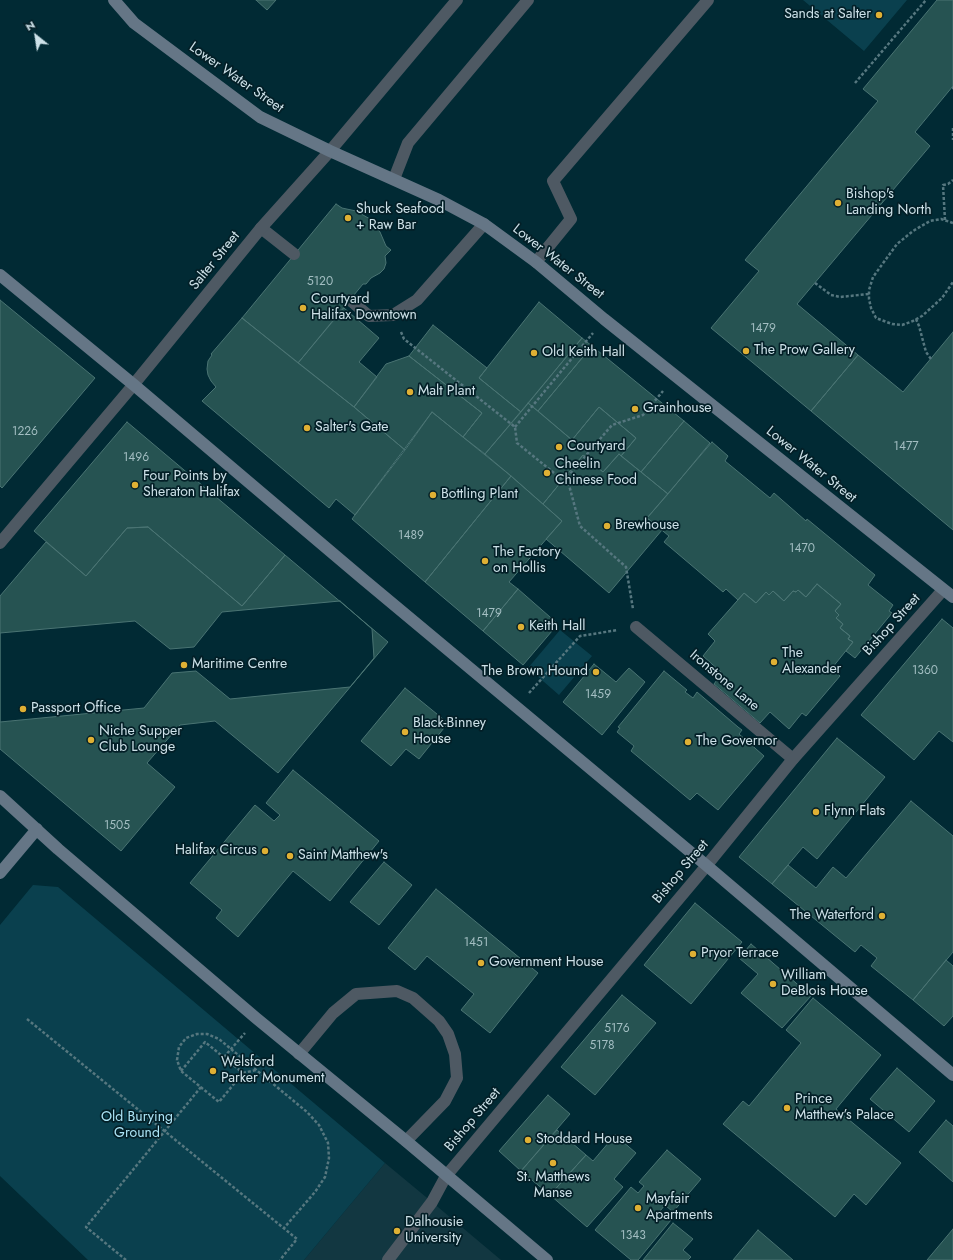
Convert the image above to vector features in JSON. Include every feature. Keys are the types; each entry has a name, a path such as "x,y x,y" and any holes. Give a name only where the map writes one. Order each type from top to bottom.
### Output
{"street":[{"name":"Lower Water Street","path":"114,0 134,23 260,117 330,151 439,200 484,224 536,262 604,319 953,597"},
{"name":"Salter Street","path":"2,538 134,385 261,228 330,151 457,0"},
{"path":"394,179 408,143 528,0"},
{"path":"536,262 571,219 553,181 708,0"},
{"path":"350,300 369,316 393,315 416,300 484,224"},
{"path":"261,228 294,254"},
{"path":"0,274 134,385 363,580 706,865 953,1074"},
{"name":"Bishop Street","path":"388,1260 432,1202 446,1176 793,759 943,590"},
{"name":"Ironstone Lane","path":"636,627 793,759"},
{"path":"0,796 299,1054 406,1141 547,1260"},
{"path":"0,873 37,829"},
{"path":"299,1054 333,1013 356,994 396,991 413,998 439,1021 448,1034 456,1054 457,1078 445,1101 406,1141"}],"path":[{"path":"855,83 926,0"},
{"path":"953,128 953,140"},
{"path":"945,220 943,185 948,184 953,180"},
{"path":"953,223 941,219 930,221 912,231 897,244 873,277 869,290 871,308 876,318 892,324 902,325 922,316 942,298 953,282"},
{"path":"815,283 831,296 840,297 869,294"},
{"path":"393,315 404,339 515,427 517,443 568,485 580,526 626,567 636,627 580,636 516,707"},
{"path":"515,427 604,319"},
{"path":"916,319 926,352 930,359"},
{"path":"564,481 612,425 643,414 676,375"},
{"path":"27,1019 297,1239 280,1260"},
{"path":"256,1070 243,1073 219,1102 181,1071 177,1060 179,1047 186,1038 197,1034 207,1034 219,1039 307,1112 319,1125 328,1143 329,1158 325,1176 315,1192 284,1228"},
{"path":"181,1071 205,1042 243,1073"},
{"path":"224,1057 231,1049"},
{"path":"126,1260 86,1227 201,1087"}],"shaded area":[{"name":"Dalhousie University","path":"385,1163 432,1202 501,1260 304,1260"}],"green space":[{"name":"Sands at Salter","path":"803,0 907,0 864,51"},
{"path":"560,630 592,656 559,695 528,668"},
{"name":"Old Burying Ground","path":"33,885 58,887 385,1163 304,1260 88,1260 0,1176 0,925"}],"building":[{"path":"256,0 276,0 267,10"},
{"name":"Bishop's Landing North","path":"937,0 953,0 953,86 915,132 930,146 797,304 858,355 811,411 711,328 759,271 745,260 878,101 863,89"},
{"path":"336,204 342,208 356,211 370,219 380,232 386,246 391,250 385,256 386,263 384,269 371,278 366,284 363,284 298,363 242,318"},
{"path":"0,300 95,378 2,488 0,486"},
{"name":"Old Keith Hall","path":"539,302 582,338 521,412 479,378"},
{"path":"344,308 379,338 359,362 377,377 354,407 298,363"},
{"name":"Salter's Gate","path":"242,318 354,407 405,450 355,515 336,499 329,508 202,401 216,387 208,375 207,369 208,361 212,355 211,354"},
{"path":"433,325 487,368 479,378 521,412 485,454 463,437 482,413 409,356"},
{"path":"953,332 953,530 811,411 858,355 903,392"},
{"path":"582,338 592,346 538,411 528,403"},
{"name":"Grainhouse","path":"592,346 684,421 641,472 621,456 636,438 599,407 572,440 538,411"},
{"name":"Malt Plant","path":"409,356 482,413 463,437 432,412 405,450 354,407 386,364"},
{"name":"Courtyard","path":"528,403 572,440 599,407 636,438 621,456 619,454 603,472 583,455 543,504 485,454"},
{"name":"Bottling Plant","path":"432,412 511,476 425,582 352,519"},
{"path":"684,421 710,443 668,494 641,472"},
{"path":"127,422 285,555 242,606 148,527 127,528 86,576 34,531"},
{"path":"712,442 728,456 725,461 770,498 774,493 806,521 807,519 875,575 868,585 893,605 889,611 892,613 855,658 846,651 853,642 848,639 850,636 840,628 843,624 836,618 839,615 835,611 841,604 817,584 806,597 798,590 796,592 793,591 784,601 773,591 769,595 766,592 756,603 744,593 738,600 726,589 723,592 664,542 669,536 647,518"},
{"name":"Brewhouse","path":"619,454 668,494 647,518 662,530 609,593 546,539 562,521 543,504 583,455 603,472"},
{"name":"The Factory on Hollis","path":"511,476 562,521 509,582 518,589 483,631 425,582"},
{"name":"Maritime Centre","path":"148,527 242,606 285,555 388,642 278,773 215,721 180,725 147,763 175,787 121,851 0,749 0,596 46,542 86,576 127,528"},
{"name":"The Alexander","path":"817,584 841,604 835,611 839,615 836,618 843,624 840,628 850,636 848,639 853,642 832,668 840,676 806,716 802,713 789,729 770,712 760,723 714,684 722,673 703,656 715,641 708,634 744,593 756,603 766,592 769,595 773,591 784,601 793,591 796,592 798,590 806,597"},
{"name":"Keith Hall","path":"518,589 558,624 523,665 483,631"},
{"name":"Maritime Centre","path":"340,601 372,629 374,658 350,687 230,699 196,671 172,673 144,708 0,722 0,633 135,621 170,649 194,647 222,612"},
{"path":"942,619 953,628 953,742 939,731 914,760 861,715"},
{"path":"594,664 616,682 629,668 645,682 602,735 563,702"},
{"name":"The Governor","path":"664,671 687,690 685,692 693,698 697,692 742,730 739,734 764,756 718,810 697,793 690,800 631,751 634,746 617,732 620,728 618,727"},
{"name":"Black-Binney House","path":"405,688 448,723 419,759 406,749 391,766 361,741"},
{"name":"Flynn Flats","path":"837,738 885,777 817,859 803,847 772,884 739,857"},
{"name":"Saint Matthew's","path":"293,770 379,841 330,901 293,871 238,937 216,918 222,910 190,883 255,805 274,821 280,815 266,803"},
{"name":"The Waterford","path":"911,801 953,836 953,952 913,1000 871,966 877,958 861,945 855,952 772,884 788,865 816,888 833,867 846,878"},
{"path":"384,862 412,885 379,925 350,902"},
{"name":"Government House","path":"436,889 538,973 490,1033 461,1010 474,994 427,956 415,970 388,948"},
{"name":"Pryor Terrace","path":"695,903 742,942 691,1004 644,965"},
{"name":"William DeBlois House","path":"751,944 811,996 782,1028 741,993 758,974 739,958"},
{"path":"946,960 953,966 953,1016 944,1026 913,1000"},
{"path":"622,995 656,1023 595,1095 561,1067"},
{"name":"Prince Matthew’s Palace","path":"813,998 881,1055 836,1109 901,1163 866,1205 854,1194 835,1217 723,1124 743,1101 749,1106 801,1043 786,1030"},
{"path":"897,1068 935,1101 909,1132 870,1099"},
{"name":"Stoddard House","path":"548,1095 570,1114 521,1171 499,1151"},
{"path":"946,1120 953,1126 953,1182 919,1152"},
{"name":"St. Matthews Manse","path":"557,1130 586,1155 550,1195 521,1171"},
{"path":"615,1135 636,1153 614,1179 623,1187 587,1227 550,1195 586,1155 593,1161"},
{"name":"Mayfair Apartments","path":"667,1150 701,1179 673,1212 665,1205 660,1211 671,1220 638,1260 631,1260 595,1230 631,1187 638,1193 644,1186 639,1182"},
{"path":"673,1223 693,1239 683,1250 691,1257 688,1260 643,1260"},
{"path":"953,1229 953,1260 927,1260"},
{"path":"758,1230 793,1260 733,1260"}],"place":[{"name":"Sands at Salter","path":"879,15"},
{"name":"Bishop's Landing North","path":"838,203"},
{"name":"Shuck Seafood + Raw Bar","path":"348,218"},
{"name":"Courtyard Halifax Downtown","path":"303,308"},
{"name":"The Prow Gallery","path":"746,351"},
{"name":"Old Keith Hall","path":"534,353"},
{"name":"Malt Plant","path":"410,392"},
{"name":"Grainhouse","path":"635,409"},
{"name":"Salter's Gate","path":"307,428"},
{"name":"Courtyard","path":"559,447"},
{"name":"Cheelin Chinese Food","path":"547,473"},
{"name":"Four Points by Sheraton Halifax","path":"135,485"},
{"name":"Bottling Plant","path":"433,495"},
{"name":"Brewhouse","path":"607,526"},
{"name":"The Factory on Hollis","path":"485,561"},
{"name":"Keith Hall","path":"521,627"},
{"name":"The Alexander","path":"774,662"},
{"name":"Maritime Centre","path":"184,665"},
{"name":"The Brown Hound","path":"596,672"},
{"name":"Passport Office","path":"23,709"},
{"name":"Black-Binney House","path":"405,732"},
{"name":"Niche Supper Club Lounge","path":"91,740"},
{"name":"The Governor","path":"688,742"},
{"name":"Flynn Flats","path":"816,812"},
{"name":"Halifax Circus","path":"265,851"},
{"name":"Saint Matthew's","path":"290,856"},
{"name":"The Waterford","path":"882,916"},
{"name":"Pryor Terrace","path":"693,954"},
{"name":"Government House","path":"481,963"},
{"name":"William DeBlois House","path":"773,984"},
{"name":"Welsford Parker Monument","path":"213,1071"},
{"name":"Prince Matthew’s Palace","path":"787,1108"},
{"name":"Stoddard House","path":"528,1140"},
{"name":"St. Matthews Manse","path":"553,1163"},
{"name":"Mayfair Apartments","path":"638,1208"},
{"name":"Dalhousie University","path":"397,1231"}]}
